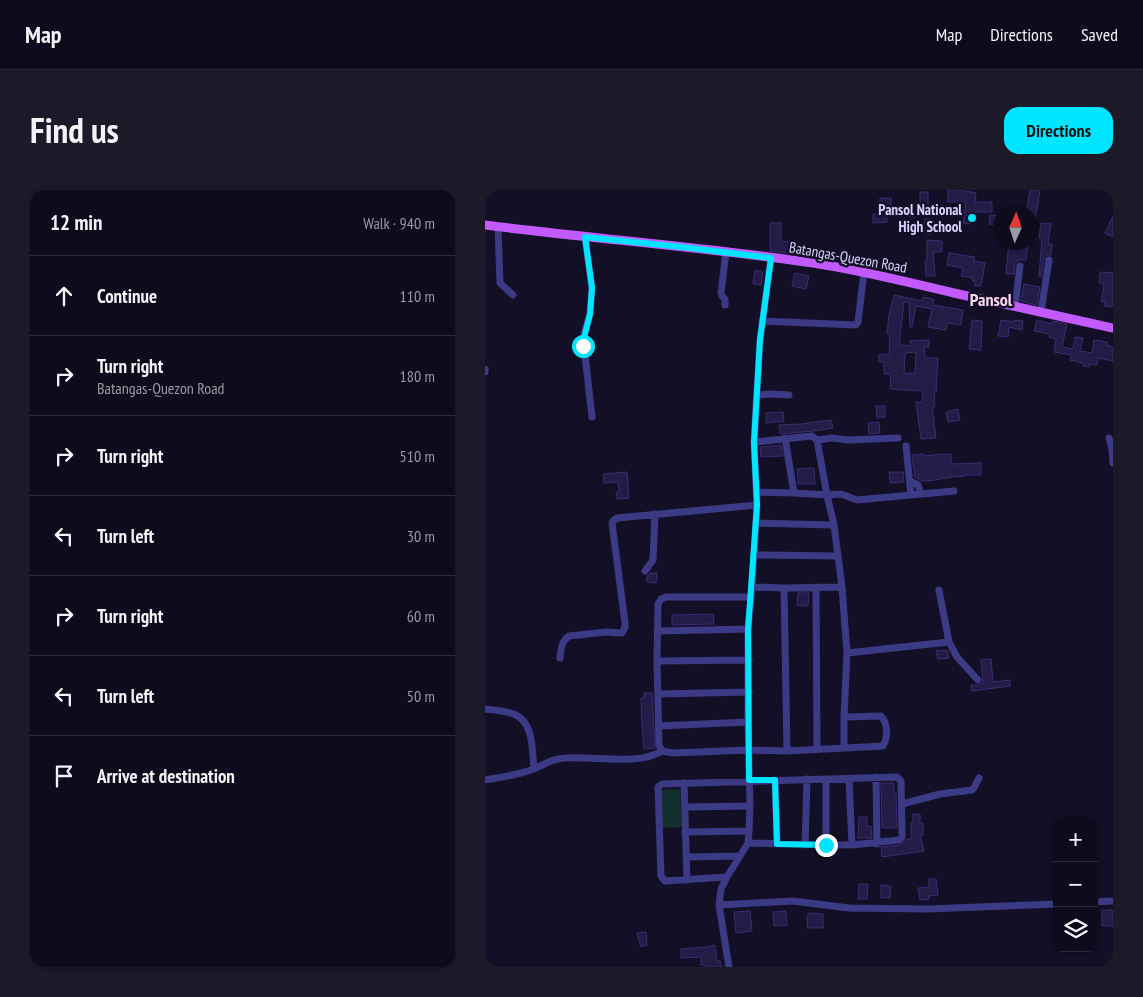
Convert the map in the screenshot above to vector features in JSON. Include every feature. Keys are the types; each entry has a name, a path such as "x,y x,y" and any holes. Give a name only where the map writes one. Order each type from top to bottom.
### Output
{"main road":[{"name":"Batangas-Quezon Road","path":"485,225 813,263 864,272 1113,328"}],"street":[{"path":"498,227 500,283 513,295"},
{"path":"585,237 592,288 590,314 583,346 592,418"},
{"path":"725,305 725,299 721,293 726,252"},
{"path":"729,967 719,905 721,889 748,843 749,831 748,630 757,505 754,442 762,321 771,258"},
{"path":"1041,312 1049,260"},
{"path":"1015,307 1020,266"},
{"path":"762,321 856,325 858,322 864,272"},
{"path":"757,396 769,394 789,395"},
{"path":"754,442 812,436 817,440 834,525 842,587 847,653 844,748"},
{"path":"785,438 794,492"},
{"path":"817,440 832,438 849,440 898,438"},
{"path":"1109,438 1113,463"},
{"path":"906,446 911,495"},
{"path":"910,481 918,485 921,494"},
{"path":"757,492 844,495 857,500 954,491"},
{"path":"560,658 562,645 569,636 606,632 622,633 624,630 625,623 612,523 614,520 617,518 655,514 757,505"},
{"path":"645,571 653,560 655,514"},
{"path":"756,523 834,525"},
{"path":"754,555 838,556"},
{"path":"752,587 842,587"},
{"path":"816,587 817,749"},
{"path":"784,588 787,751"},
{"path":"939,590 949,642 957,657 978,680"},
{"path":"662,751 659,745 658,604 661,599 666,597 751,597"},
{"path":"657,631 748,630"},
{"path":"847,653 949,642"},
{"path":"657,661 749,660"},
{"path":"658,694 749,692"},
{"path":"485,709 515,714 524,720 530,731 534,769"},
{"path":"485,780 511,776 534,769 553,760 566,758 633,759 655,755 662,751 673,753 749,750 787,751 883,746 887,740 885,720 881,716 844,717"},
{"path":"659,726 748,722"},
{"path":"876,777 877,844"},
{"path":"727,877 665,881 661,876 658,787 662,784 876,777 897,777 901,781 902,837 899,840 877,844 852,845 748,843"},
{"path":"902,804 940,794 971,790 979,778"},
{"path":"805,845 807,779"},
{"path":"849,779 852,845"},
{"path":"775,780 777,844"},
{"path":"826,845 827,780"},
{"path":"684,783 687,880"},
{"path":"685,807 750,806"},
{"path":"685,832 749,831"},
{"path":"686,857 739,856"},
{"path":"1098,902 1113,901"},
{"path":"719,905 793,902 849,908 928,910 1053,904"}],"green space":[{"path":"680,789 682,827 662,828 660,790"}],"building":[{"path":"948,190 976,193 975,202 992,202 992,212 974,212 972,224 963,223 966,202 948,202"},
{"path":"1030,190 1040,190 1038,205 1027,205"},
{"path":"920,192 928,192 928,208 920,208"},
{"path":"880,198 891,198 891,208 886,208 887,222 873,223 873,214 880,214"},
{"path":"909,205 916,205 916,217 909,217"},
{"path":"990,215 993,215 993,224 989,224"},
{"path":"1113,216 1113,237 1105,233"},
{"path":"929,218 931,234 926,234 924,219"},
{"path":"770,223 781,223 781,241 798,243 797,254 770,251"},
{"path":"1041,223 1051,224 1048,244 1052,244 1051,255 1047,255 1044,259 1041,277 1039,276 1042,239 1039,238"},
{"path":"927,240 942,241 942,252 933,252 935,276 926,276"},
{"path":"1008,250 1027,250 1026,260 1017,260 1014,274 1006,274"},
{"path":"949,253 975,257 974,261 985,263 981,286 975,286 975,281 972,281 973,278 961,276 963,268 947,265"},
{"path":"755,270 763,272 761,285 753,284"},
{"path":"1100,272 1113,273 1113,304 1111,307 1104,306 1105,302 1101,302 1104,284 1099,283"},
{"path":"795,273 809,276 806,289 792,286"},
{"path":"1024,284 1040,287 1037,305 1021,301"},
{"path":"894,295 922,301 923,297 934,299 933,305 963,310 961,325 947,323 946,330 928,327 932,309 916,306 912,327 910,327 909,302 904,302 899,345 911,346 910,341 929,340 929,347 924,347 925,358 938,358 936,392 934,392 935,407 932,407 936,438 921,439 916,402 923,402 922,391 890,389 891,374 884,374 884,362 879,362 879,354 889,355 890,335 887,334","holes":["916,352 915,374 904,373 905,353"]},
{"path":"972,320 982,321 981,350 969,349"},
{"path":"1001,320 1023,321 1022,330 1009,327 1008,337 998,336"},
{"path":"1037,320 1052,324 1053,321 1067,324 1062,347 1073,349 1075,337 1083,338 1080,351 1092,353 1094,340 1107,342 1107,345 1113,347 1113,361 1098,358 1097,365 1089,364 1089,367 1083,366 1083,363 1070,360 1071,355 1054,352 1056,339 1049,337 1050,334 1034,331"},
{"path":"876,406 885,406 885,417 877,418"},
{"path":"958,409 960,420 948,422 946,412"},
{"path":"783,412 784,421 766,423 766,413"},
{"path":"831,420 833,428 780,434 779,425"},
{"path":"879,422 880,433 869,434 868,423"},
{"path":"781,445 783,456 761,457 760,447"},
{"path":"923,454 923,456 951,454 951,464 981,463 981,475 964,475 921,481 915,477 912,455"},
{"path":"814,468 815,484 798,484 797,469"},
{"path":"627,472 629,498 617,499 616,492 619,492 618,482 604,483 603,474"},
{"path":"889,472 903,472 904,482 890,483"},
{"path":"650,573 657,573 656,583 647,582 647,576"},
{"path":"798,593 809,593 808,606 797,605"},
{"path":"713,614 714,624 672,625 672,615"},
{"path":"947,650 949,658 938,659 936,651"},
{"path":"991,659 993,682 1010,680 1010,686 972,691 971,685 983,683 981,660"},
{"path":"644,693 652,693 655,748 644,749 641,698 645,697"},
{"path":"881,783 894,783 897,828 882,828"},
{"path":"913,814 920,814 920,823 923,823 923,835 920,835 924,851 882,857 881,847 900,845 907,839 911,839"},
{"path":"859,817 867,817 867,826 871,826 872,838 858,838"},
{"path":"929,879 936,879 938,895 920,900 918,888 929,887"},
{"path":"859,884 868,884 867,899 858,899"},
{"path":"881,885 891,886 890,898 881,898"},
{"path":"1102,910 1113,910 1113,926 1102,926"},
{"path":"750,911 752,931 736,933 734,912"},
{"path":"786,911 787,925 774,926 773,912"},
{"path":"808,913 823,914 823,928 807,928"},
{"path":"646,932 647,945 641,947 637,933"},
{"path":"715,945 717,961 720,961 721,967 701,965 701,957 681,958 681,949"}],"place":[{"name":"Pansol National High School","path":"972,218"}],"district":[{"name":"Pansol","path":"991,299"}],"route":[{"path":"583,346 590,314 592,288 585,237 771,258 760,340 754,442 757,505 748,630 749,780 775,780 777,844 826,845"}]}
